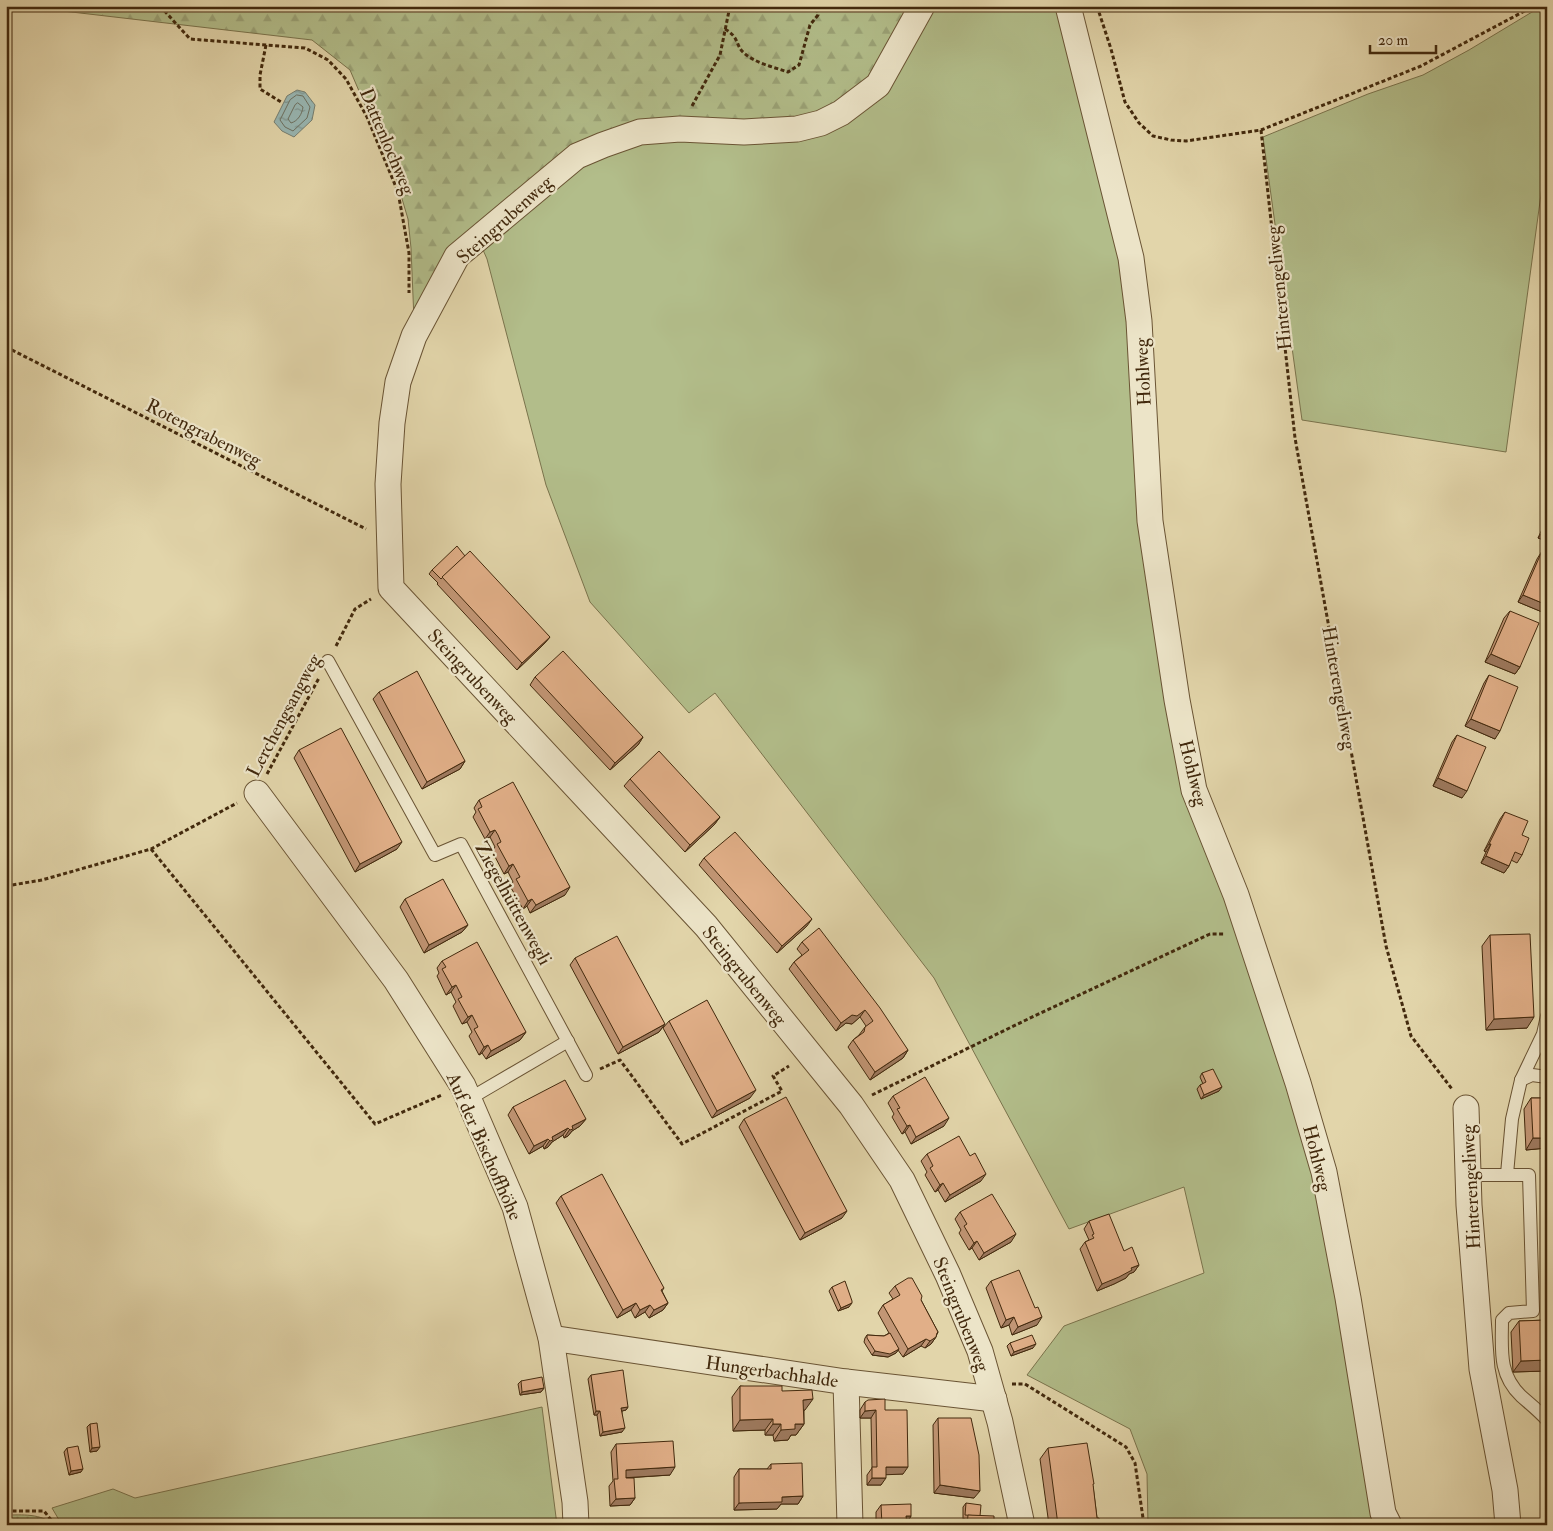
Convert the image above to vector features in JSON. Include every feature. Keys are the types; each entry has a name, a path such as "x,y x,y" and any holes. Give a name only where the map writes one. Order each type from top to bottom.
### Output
{"street":[{"name":"Steingrubenweg","path":"922,6 878,85 835,116 821,123 797,129 744,132 680,129 640,132 577,156 457,256 414,336 398,382 392,423 388,484 392,588 706,926 851,1105 902,1180 948,1275 980,1351 992,1391 1016,1491 1022,1525"},
{"name":"Hohlweg","path":"1068,6 1131,258 1138,321 1150,521 1177,700 1194,790 1236,895 1298,1083 1324,1172 1348,1298 1383,1513 1389,1525"},
{"name":"Auf der Bischoffhöhe","path":"256,793 396,980 466,1093 515,1207 550,1338 575,1502 576,1525"},
{"name":"Hinterengeliweg","path":"1466,1108 1470,1205 1482,1369 1506,1490 1508,1525"},
{"name":"Hungerbachhalde","path":"550,1338 846,1382 992,1391"},
{"path":"846,1382 850,1525"}],"lane":[{"name":"Ziegelhüttenwegli","path":"328,661 435,855 461,844 586,1076"},
{"path":"1507,1174 1512,1119 1521,1080 1542,1046 1547,1016"},
{"path":"466,1093 568,1041"},
{"path":"1521,1080 1532,1076 1547,1077"},
{"path":"1470,1175 1529,1174 1533,1311 1509,1313 1502,1320 1502,1358 1507,1379 1520,1395 1542,1409 1547,1420"}],"path":[{"name":"Dattenlochweg","path":"160,6 190,39 305,48 328,60 346,79 367,117 398,192 409,253 409,312 414,336"},
{"path":"680,129 720,55 730,6"},
{"path":"725,29 734,34 743,53 765,65 788,72 799,65 810,25 818,15 816,6"},
{"path":"1097,6 1125,102 1138,123 1153,136 1186,141 1261,130 1421,66 1534,6"},
{"path":"266,45 260,75 260,89 281,102"},
{"name":"Hinterengeliweg","path":"1261,130 1295,438 1386,946 1411,1036 1466,1108"},
{"name":"Rotengrabenweg","path":"6,347 389,541"},
{"name":"Lerchengsangweg","path":"6,886 42,880 151,849 256,793 355,609 392,588"},
{"path":"151,849 375,1124 466,1093"},
{"path":"851,1105 1028,1019 1210,934 1227,934"},
{"path":"586,1076 620,1060 682,1144 782,1091 773,1076 809,1054"},
{"path":"992,1391 1025,1384 1126,1447 1135,1462 1144,1525"},
{"path":"6,1511 44,1511 55,1525"}],"green space":[{"path":"20,6 916,6 867,83 811,120 651,127 568,156 414,320 408,219 395,175 350,70 312,40"},
{"path":"932,6 1064,6 1124,258 1182,759 1306,1117 1385,1525 1148,1525 1147,1474 1130,1429 1027,1375 1064,1326 1204,1273 1184,1187 1069,1229 934,978 715,693 689,713 590,602 546,485 487,259 480,243 576,168"},
{"path":"1542,6 1547,6 1547,150 1506,452 1302,420 1263,137 1368,94 1423,75"},
{"path":"542,1407 557,1525 62,1525 52,1508 113,1489 135,1498"},
{"path":"6,1515 25,1515 43,1518 53,1525 6,1525"}],"water":[{"path":"297,90 305,92 315,105 312,120 294,137 282,131 274,122 287,96"}],"building":[{"path":"457,546 465,556 441,579 432,570"},
{"path":"470,551 550,637 522,663 442,577"},
{"path":"1542,551 1547,553 1547,605 1523,595"},
{"path":"1510,611 1539,623 1520,667 1491,654"},
{"path":"563,651 643,737 615,763 535,677"},
{"path":"417,671 465,761 427,782 379,692"},
{"path":"1489,675 1518,687 1500,731 1471,719"},
{"path":"341,728 402,842 360,864 299,750"},
{"path":"1457,735 1486,747 1467,791 1438,778"},
{"path":"659,751 720,817 690,845 630,779"},
{"path":"513,782 570,887 536,905 532,899 528,901 516,879 520,877 513,864 509,866 497,844 501,842 498,835 495,830 490,832 478,809 482,807 479,800"},
{"path":"1505,812 1528,821 1522,835 1529,838 1522,855 1515,852 1509,866 1486,856 1491,844 1489,844"},
{"path":"735,832 812,919 782,946 704,858"},
{"path":"443,879 468,925 429,945 405,899"},
{"path":"819,928 880,1008 908,1050 875,1072 853,1040 864,1032 865,1027 873,1021 869,1015 865,1010 857,1016 852,1015 841,1023 794,962 809,950 802,942"},
{"path":"1530,934 1534,1017 1494,1019 1490,935"},
{"path":"617,936 665,1024 623,1047 575,958"},
{"path":"477,942 526,1032 491,1051 488,1045 484,1047 474,1029 478,1027 472,1015 468,1017 458,999 462,997 456,985 452,987 442,969 446,967 442,961"},
{"path":"707,1000 756,1090 717,1111 669,1021"},
{"path":"1213,1069 1222,1087 1204,1095 1200,1085 1206,1082 1202,1073"},
{"path":"925,1077 949,1118 916,1137 910,1125 907,1126 897,1109 900,1108 893,1096"},
{"path":"565,1080 586,1119 572,1126 573,1129 570,1130 568,1128 552,1137 553,1140 550,1141 548,1139 534,1146 513,1107"},
{"path":"786,1097 847,1211 805,1233 744,1119"},
{"path":"1531,1098 1547,1098 1547,1138 1533,1138"},
{"path":"959,1136 970,1156 975,1153 986,1174 950,1195 943,1183 940,1185 930,1168 933,1166 927,1154"},
{"path":"602,1174 664,1288 661,1290 668,1303 654,1310 650,1305 640,1310 636,1303 623,1310 561,1196"},
{"path":"992,1194 1016,1234 984,1253 977,1241 974,1243 964,1226 967,1224 960,1212"},
{"path":"1109,1214 1124,1251 1132,1247 1139,1265 1131,1268 1132,1270 1119,1277 1102,1284 1085,1242 1094,1238 1089,1221"},
{"path":"1019,1270 1035,1308 1038,1307 1042,1317 1018,1327 1014,1317 1006,1320 991,1281"},
{"path":"908,1278 912,1278 922,1296 921,1300 938,1332 936,1337 930,1341 926,1339 908,1349 883,1305 900,1295 895,1286"},
{"path":"845,1281 852,1303 841,1308 832,1287"},
{"path":"1547,1320 1547,1360 1521,1361 1519,1321"},
{"path":"890,1333 899,1349 890,1354 875,1351 867,1338 867,1335 884,1336"},
{"path":"1032,1335 1036,1344 1014,1352 1010,1343"},
{"path":"623,1370 628,1407 621,1408 625,1428 603,1432 600,1411 596,1411 591,1375"},
{"path":"542,1377 544,1388 522,1392 521,1381"},
{"path":"740,1386 782,1386 782,1391 812,1390 813,1399 803,1400 804,1424 795,1424 795,1429 781,1430 781,1424 773,1424 773,1419 740,1420"},
{"path":"885,1399 885,1410 907,1410 908,1467 886,1467 886,1478 872,1478 872,1467 877,1467 876,1410 865,1411 865,1402 868,1400"},
{"path":"938,1418 971,1418 979,1455 980,1491 940,1485"},
{"path":"97,1423 100,1447 92,1448 90,1424"},
{"path":"673,1441 675,1467 626,1470 626,1478 634,1478 635,1498 616,1499 614,1479 618,1479 616,1444"},
{"path":"1087,1443 1094,1484 1097,1518 1099,1518 1100,1525 1058,1525 1048,1448"},
{"path":"78,1446 83,1469 71,1471 67,1448"},
{"path":"802,1463 803,1496 782,1497 782,1502 739,1503 739,1469 771,1469 771,1464"},
{"path":"966,1503 981,1505 980,1516 965,1515"},
{"path":"911,1504 911,1516 906,1516 907,1525 882,1525 881,1505"},
{"path":"968,1515 994,1516 994,1525 967,1525"}]}
